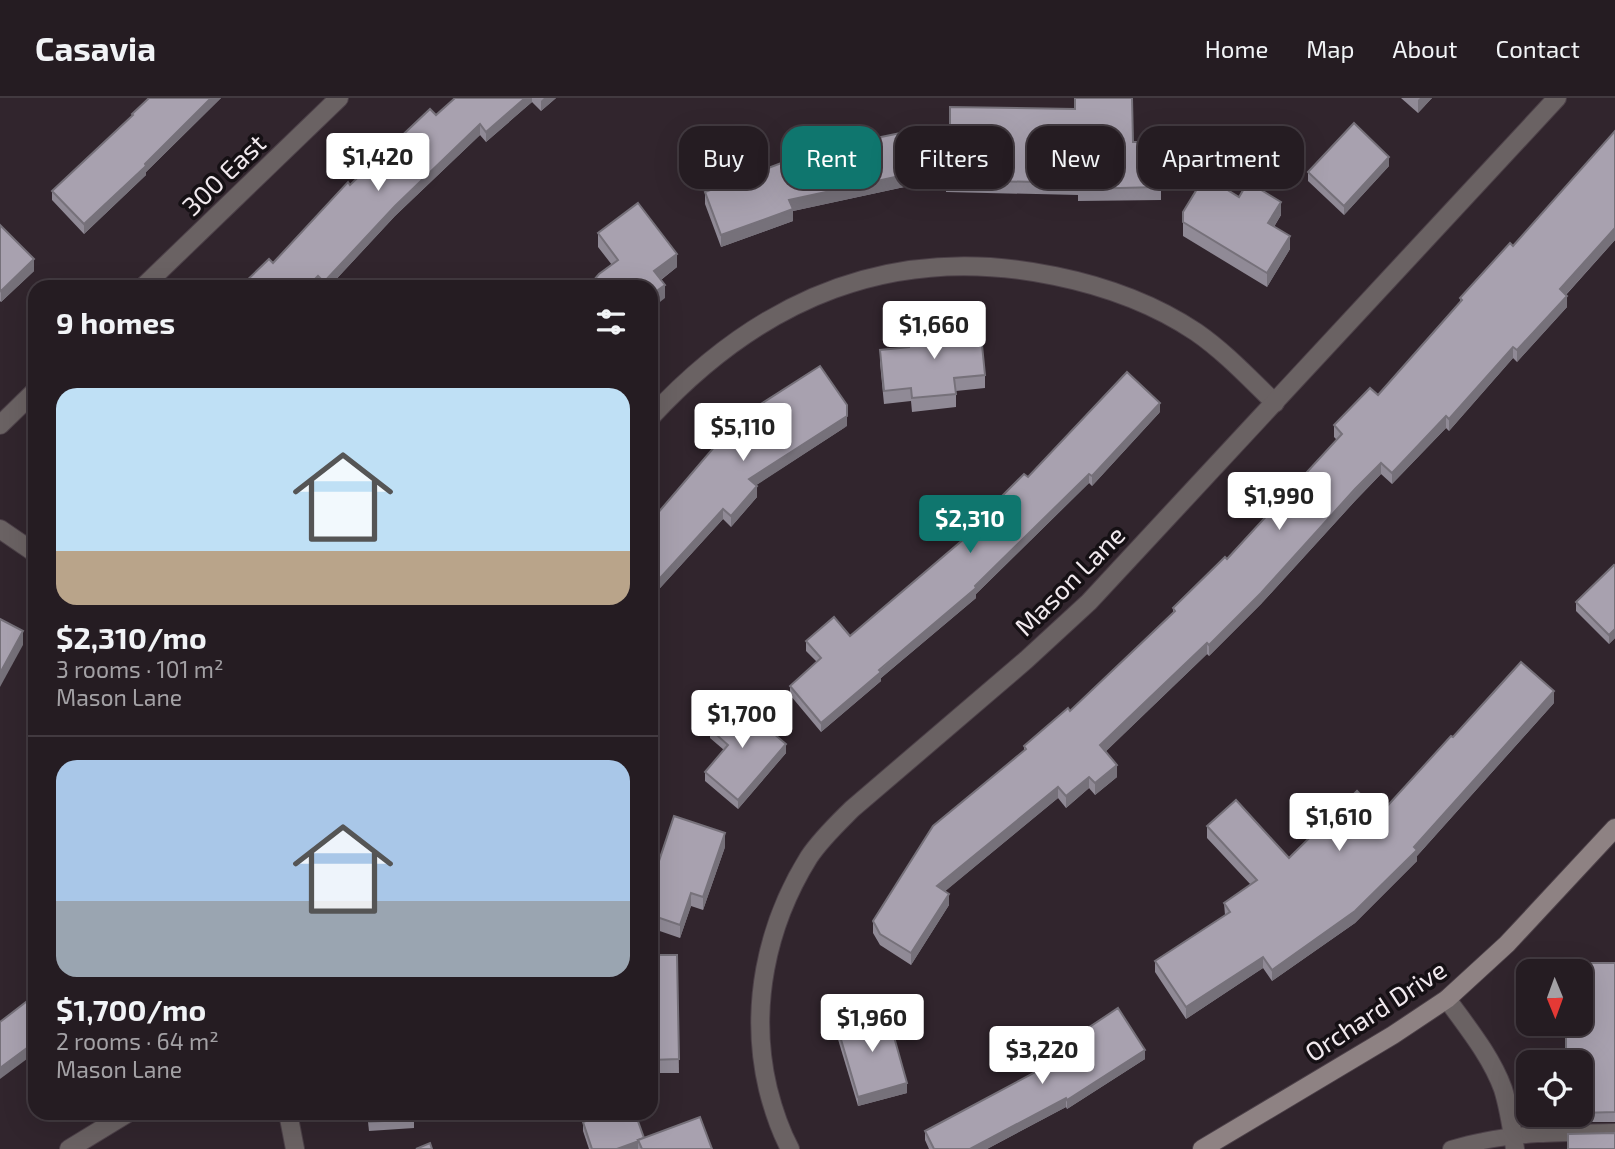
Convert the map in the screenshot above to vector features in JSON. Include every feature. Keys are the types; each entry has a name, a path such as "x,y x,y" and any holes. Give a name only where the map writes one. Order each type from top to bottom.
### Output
{"main road":[{"name":"Orchard Drive","path":"1202,1149 1393,1035 1447,999 1507,944 1615,828"}],"street":[{"name":"300 East","path":"150,280 339,98"},
{"name":"Mason Lane","path":"790,1149 772,1107 764,1070 759,1030 761,990 767,953 780,917 810,856 852,809 1034,653 1089,602 1557,98"},
{"path":"658,409 715,356 756,327 796,304 887,273 933,267 984,266 1033,271 1077,280 1119,293 1197,333 1275,403"},
{"path":"0,425 28,398"},
{"path":"0,529 28,548"},
{"path":"1447,999 1483,1050 1502,1087 1515,1143"},
{"path":"69,1149 117,1120"},
{"path":"289,1120 295,1149"}],"lane":[{"path":"1451,1149 1483,1141 1515,1143 1544,1134 1615,1132"}],"building":[{"path":"149,98 211,98 145,164 146,166 84,224 52,191"},
{"path":"455,98 525,98 486,132 480,124 395,206 326,280 318,276 314,280 247,280 269,259 273,263 348,182 350,185 430,109 436,115"},
{"path":"1075,98 1132,98 1133,142 1138,142 1138,188 1124,188 1124,126 1027,126 1027,182 1013,182 1013,126 950,126 950,107 1075,109"},
{"path":"1354,123 1389,157 1344,206 1308,172"},
{"path":"1615,131 1615,228 1560,289 1567,296 1517,350 1513,347 1449,419 1446,416 1392,473 1381,463 1261,593 1209,645 1207,643 1100,745 1117,765 1095,783 1089,777 1066,796 1058,787 937,886 949,894 911,953 880,934 873,921 933,826 1026,749 1024,746 1068,708 1070,711 1175,611 1173,608 1225,557 1227,559 1342,434 1334,425 1370,388 1378,395 1462,300 1460,298 1510,243 1513,246"},
{"path":"895,134 895,177 881,180 881,137"},
{"path":"782,163 782,189 840,189 789,200 793,209 721,235 705,192 713,189 768,189 768,168"},
{"path":"1197,189 1226,189 1239,197 1244,189 1260,189 1281,202 1268,223 1290,236 1267,273 1183,222 1183,212"},
{"path":"638,203 677,254 654,271 665,285 658,290 658,280 594,280 618,260 598,233"},
{"path":"0,225 34,259 1,291 0,289"},
{"path":"980,325 985,375 954,378 956,394 912,398 911,388 884,391 880,350 909,347 907,333"},
{"path":"820,366 847,405 847,416 749,479 757,486 731,516 723,509 658,580 658,513 739,418"},
{"path":"1127,372 1160,403 1092,476 1089,474 975,586 976,588 821,723 790,686 821,658 806,641 834,617 850,636 979,526 976,522 1024,474 1028,477"},
{"path":"1614,565 1615,629 1609,635 1576,602"},
{"path":"0,619 23,631 0,673"},
{"path":"1521,662 1554,691 1414,847 1417,850 1355,911 1272,970 1263,957 1186,1007 1155,961 1230,912 1224,903 1257,880 1207,826 1236,800 1289,858 1357,791 1380,814"},
{"path":"734,700 786,744 738,800 705,772 728,745 710,729"},
{"path":"674,816 725,833 703,897 691,893 680,925 658,917 658,864"},
{"path":"658,955 677,955 679,1059 658,1060"},
{"path":"1593,963 1615,963 1615,1112 1593,1113 1593,1050 1566,1050 1566,1036 1593,1036"},
{"path":"28,1000 28,1047 0,1068 0,1022"},
{"path":"1118,1008 1145,1050 1067,1100 1066,1098 970,1149 934,1149 925,1131 1084,1046 1079,1034"},
{"path":"887,1012 907,1083 858,1097 837,1026"},
{"path":"700,1117 712,1149 642,1149 638,1140"},
{"path":"638,1120 644,1138 617,1149 592,1149 583,1122"},
{"path":"1615,1133 1615,1149 1568,1149 1568,1134"},
{"path":"430,1143 432,1149 416,1149"}]}
